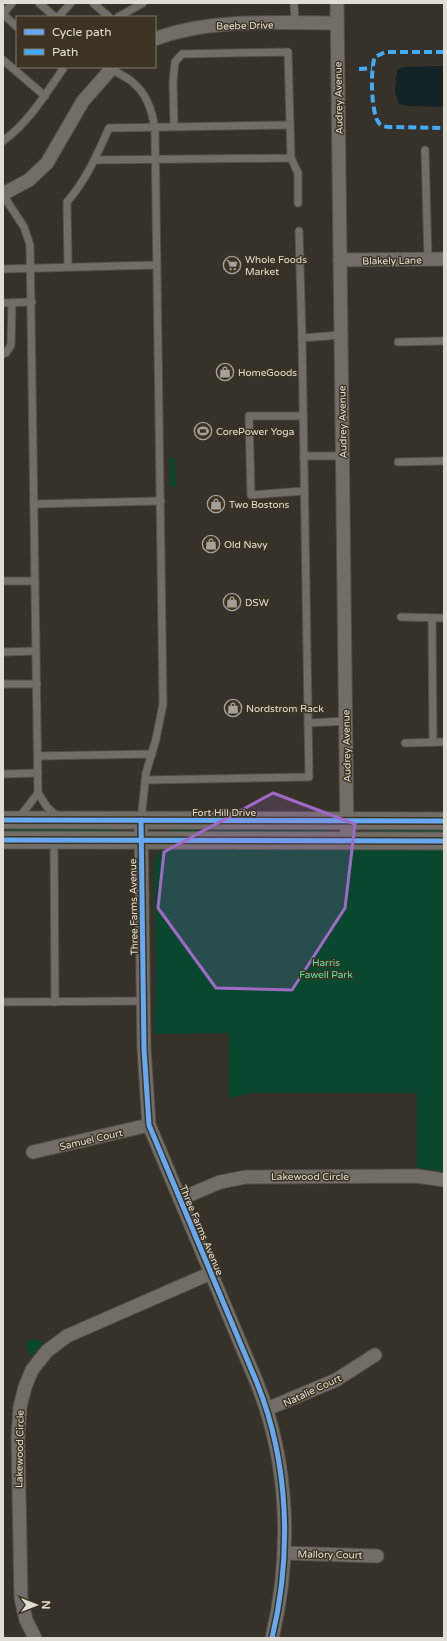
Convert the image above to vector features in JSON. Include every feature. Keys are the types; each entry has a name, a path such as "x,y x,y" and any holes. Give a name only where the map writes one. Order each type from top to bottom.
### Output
{"street":[{"name":"Audrey Avenue","path":"337,3 347,841"},
{"name":"Beebe Drive","path":"156,40 177,31 195,27 337,23"},
{"path":"3,195 29,180 47,162 83,101 112,68"},
{"name":"Blakely Lane","path":"340,260 444,259"},
{"name":"Fort Hill Drive","path":"10,820 444,821"},
{"name":"Three Farms Avenue","path":"141,820 144,1048 149,1125 267,1410 283,1490 285,1528 281,1594 272,1638"},
{"path":"3,840 444,841"},
{"name":"Samuel Court","path":"33,1152 149,1125"},
{"name":"Lakewood Circle","path":"180,1199 220,1182 246,1177 417,1176 444,1180"},
{"name":"Lakewood Circle","path":"35,1638 26,1620 21,1598 18,1438 22,1396 32,1370 47,1351 66,1336 211,1273"},
{"name":"Natalie Court","path":"267,1410 336,1380 375,1354"},
{"name":"Mallory Court","path":"284,1553 377,1556"}],"lane":[{"path":"12,3 3,14 16,26"},
{"path":"39,3 55,16"},
{"path":"57,16 71,3"},
{"path":"93,3 108,16"},
{"path":"120,16 143,3"},
{"path":"294,3 295,23"},
{"path":"174,125 173,82 175,62 182,54 288,52 291,158 298,173 298,203"},
{"path":"3,60 45,96"},
{"path":"3,141 15,132 37,108 63,69 62,68"},
{"path":"112,68 131,81 144,93 154,116 155,126 163,704 145,780 141,820"},
{"path":"68,266 66,202 81,186 95,160 109,128 174,125 290,125"},
{"path":"425,150 428,259"},
{"path":"95,160 156,158 291,158"},
{"path":"3,195 24,227 30,245 38,793 47,807 61,820"},
{"path":"145,780 309,777 299,231"},
{"path":"3,269 31,269 68,266 157,265"},
{"path":"3,303 32,302"},
{"path":"3,354 6,353 11,345 12,303"},
{"path":"302,338 341,335"},
{"path":"398,342 444,340"},
{"path":"303,416 249,416 251,495 304,491"},
{"path":"304,456 342,456"},
{"path":"398,462 444,461"},
{"path":"34,504 161,501"},
{"path":"3,582 35,581"},
{"path":"401,617 444,618"},
{"path":"432,618 433,742"},
{"path":"3,652 36,651"},
{"path":"3,684 37,684"},
{"path":"308,723 345,721"},
{"path":"404,743 444,742"},
{"path":"38,756 152,754"},
{"path":"3,774 38,774"},
{"path":"10,820 28,808 38,793"},
{"path":"54,840 55,1002"},
{"path":"3,1002 144,1001"}],"highlighted area":[{"path":"273,793 355,824 345,908 292,990 216,988 158,908 164,852"}],"green space":[{"path":"173,457 175,460 176,484 174,488 170,486 170,459"},
{"path":"3,826 118,827 118,829 115,831 3,831"},
{"path":"326,827 324,832 178,832 168,829"},
{"path":"373,827 444,827 444,833 375,833 372,830"},
{"name":"Harris Fawell Park","path":"169,849 444,850 444,1171 417,1168 417,1093 254,1093 229,1098 228,1033 154,1034 156,967 154,864 157,853"},
{"path":"32,1339 43,1342 33,1355 30,1356 26,1347 27,1342"}],"shaded area":[{"path":"444,66 444,107 410,106 399,104 395,92 397,70 403,67"}],"marked path":[{"path":"444,52 385,52 375,57 372,70 374,111 379,123 388,127 444,128"},
{"path":"359,69 372,68"}],"cycle path":[{"path":"3,820 444,821"},
{"path":"141,820 144,1049 149,1125 257,1383 268,1413 276,1445 284,1509 284,1541 283,1574 272,1638"},
{"path":"3,840 444,841"}],"place":[{"name":"Whole Foods Market","path":"232,265"},
{"name":"HomeGoods","path":"225,372"},
{"name":"CorePower Yoga","path":"203,431"},
{"name":"Two Bostons","path":"216,504"},
{"name":"Old Navy","path":"211,544"},
{"name":"DSW","path":"232,602"},
{"name":"Nordstrom Rack","path":"233,708"}]}
